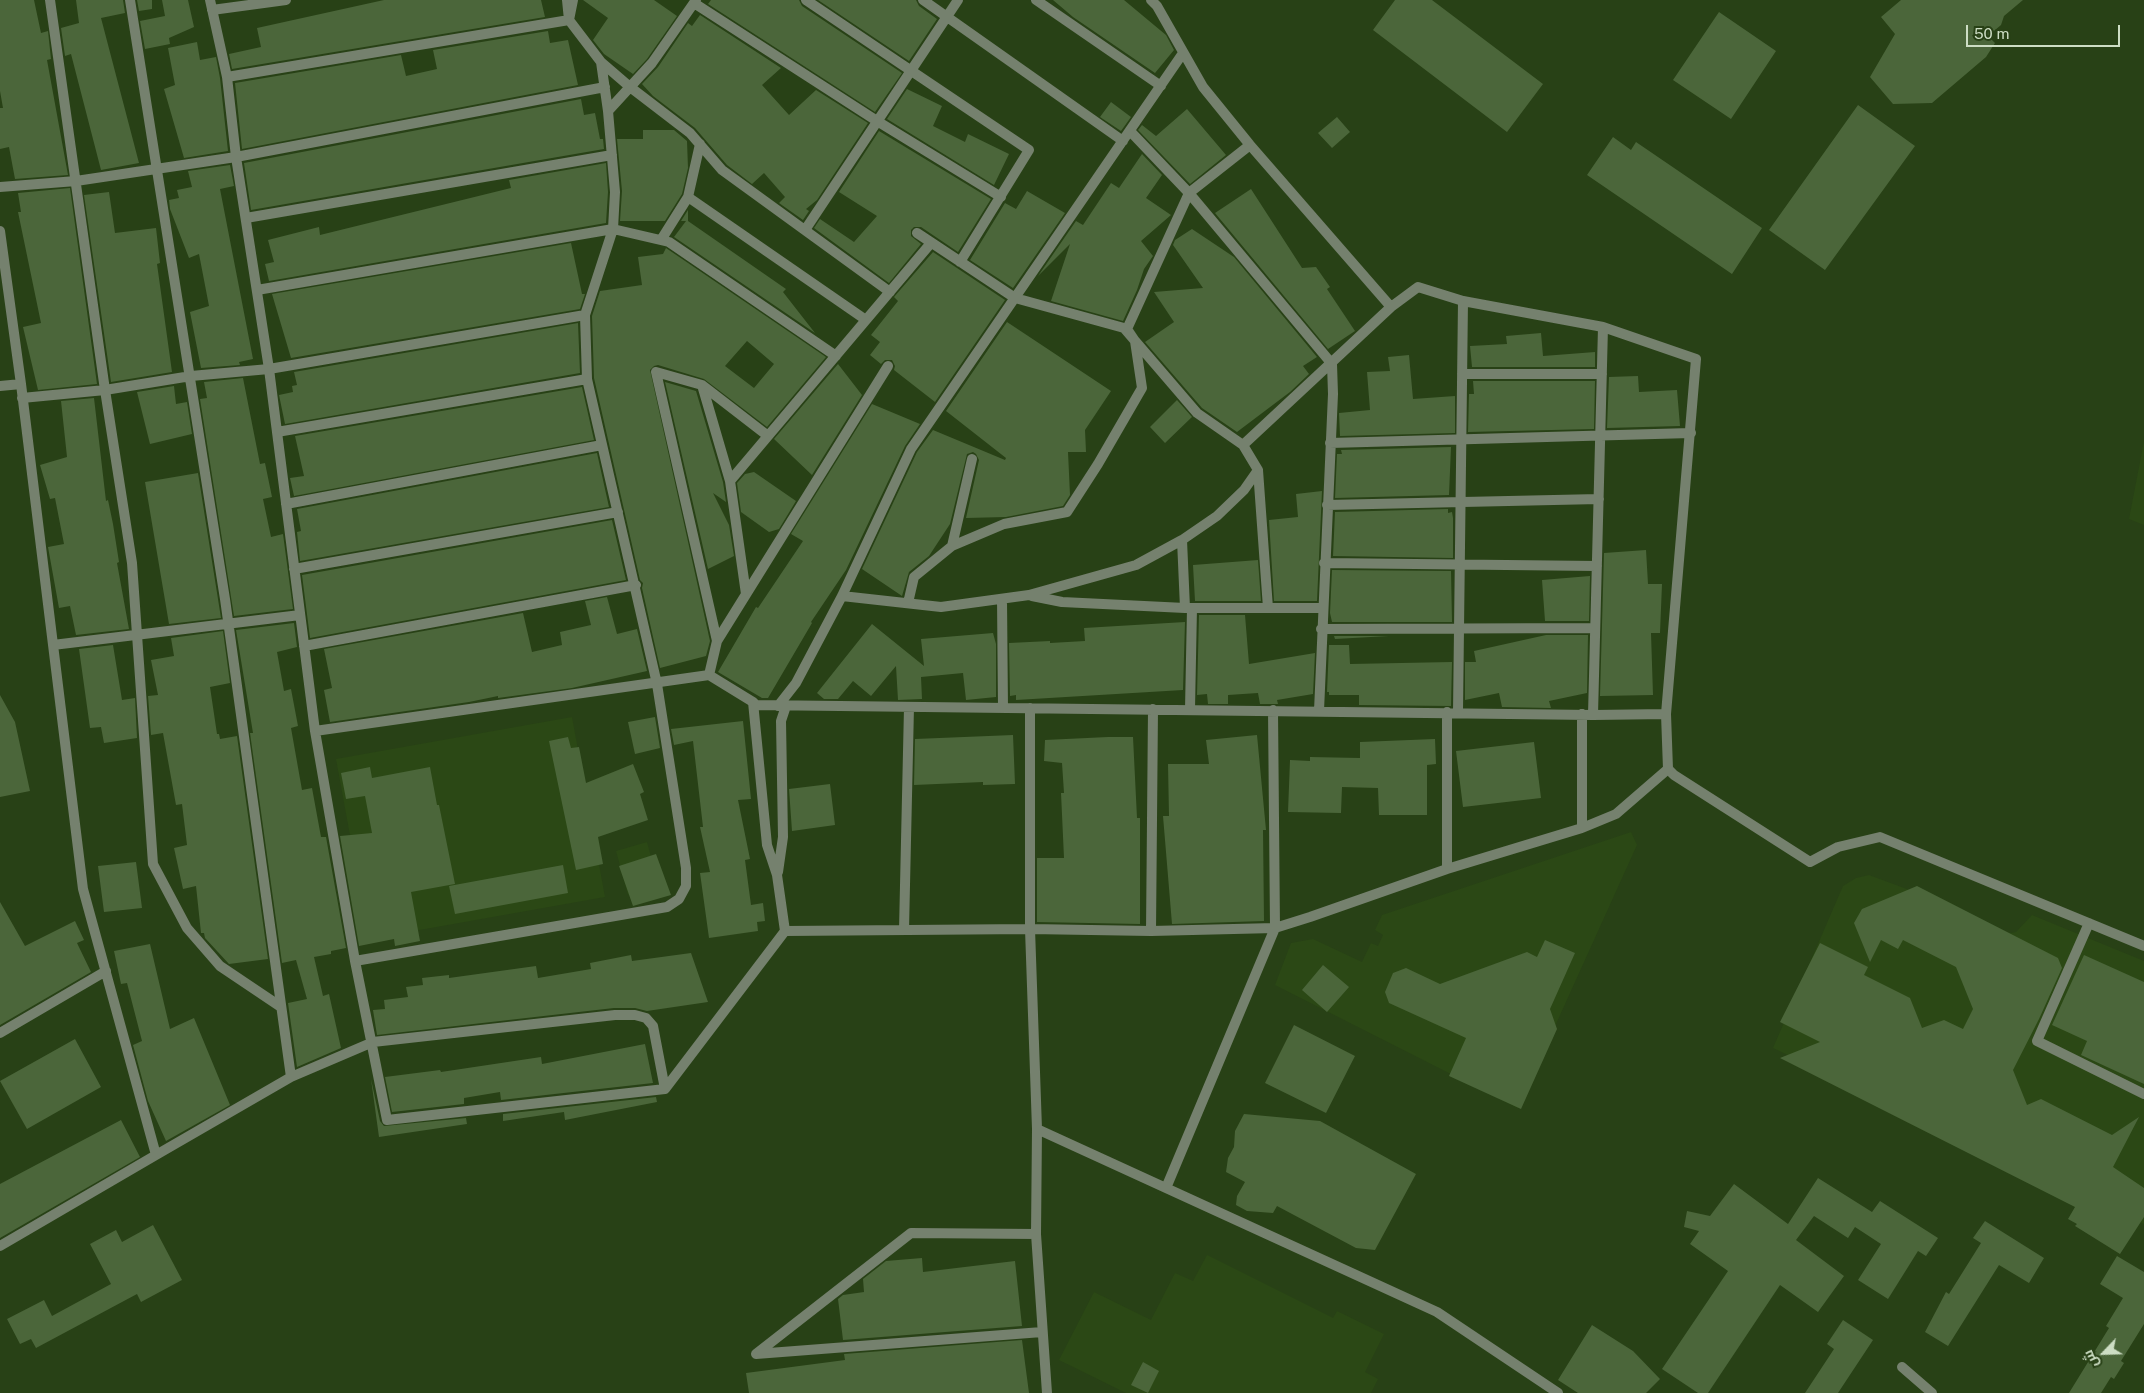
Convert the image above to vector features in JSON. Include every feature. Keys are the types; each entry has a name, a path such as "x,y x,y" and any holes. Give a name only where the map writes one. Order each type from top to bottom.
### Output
{"street":[{"path":"50,0 105,390 132,563 152,864 187,928 220,966 281,1007"},
{"path":"130,0 191,376 228,624 291,1078"},
{"path":"286,0 211,5 227,77 236,157 269,369 315,731 355,961 373,1042 387,1120 665,1089 785,931 777,875 767,845 753,702"},
{"path":"567,0 568,20 601,62 690,133 722,170 890,292"},
{"path":"568,20 573,0"},
{"path":"806,0 1028,150 960,262"},
{"path":"923,0 1123,141"},
{"path":"805,230 958,0"},
{"path":"1036,0 1161,86"},
{"path":"1151,0 1157,6 1203,87 1250,145 1392,307"},
{"path":"608,111 652,63 695,1 877,121 1001,197"},
{"path":"227,77 568,20"},
{"path":"777,875 783,837 782,706 842,596 911,449 1183,53"},
{"path":"355,961 667,908 679,899 686,886 686,868 657,684 636,585 587,379 585,315 613,228 615,192 608,111 601,62"},
{"path":"0,187 76,181 236,157 605,88"},
{"path":"1130,131 1189,193 1332,364 1333,394 1321,629 1319,710"},
{"path":"661,240 688,197 700,144"},
{"path":"908,603 914,577 952,546 1004,524 1067,512 1098,464 1142,388 1135,341 1127,330 1189,193 1250,145"},
{"path":"246,218 612,155"},
{"path":"688,197 866,320"},
{"path":"257,290 613,228 669,242 836,356"},
{"path":"0,231 21,384 83,889 156,1154"},
{"path":"916,232 1015,298 1124,328 1197,413 1243,445 1258,470 1268,608"},
{"path":"730,481 931,243"},
{"path":"1243,445 1392,307 1418,287 1463,301 1602,327 1696,359 1666,714 1668,769 1674,776 1810,862 1838,847 1880,837 2144,946"},
{"path":"1458,712 1463,301"},
{"path":"22,398 105,390 191,376 269,369 585,315"},
{"path":"1582,828 1587,715 1595,628 1602,327"},
{"path":"710,675 717,641 888,366"},
{"path":"717,641 656,372 702,385 768,436"},
{"path":"1462,374 1602,374"},
{"path":"277,432 587,379"},
{"path":"0,386 21,384"},
{"path":"702,385 730,481 746,594"},
{"path":"1330,443 1691,433"},
{"path":"286,504 602,445"},
{"path":"952,546 972,459"},
{"path":"842,596 940,607 1029,595 1136,565 1182,540 1217,516 1244,490 1258,470"},
{"path":"1327,505 1599,499"},
{"path":"294,569 618,512"},
{"path":"1182,540 1188,608 1190,710"},
{"path":"1324,563 1597,566"},
{"path":"304,646 636,585"},
{"path":"1029,595 1062,602 1188,608 1322,608"},
{"path":"1002,599 1003,708"},
{"path":"53,645 300,615"},
{"path":"1321,629 1595,628"},
{"path":"315,731 710,675 756,705 1319,710 1587,715 1666,714"},
{"path":"904,930 909,707"},
{"path":"1030,708 1030,929 1037,1129 1036,1234 1047,1393"},
{"path":"1151,931 1153,709"},
{"path":"1166,1188 1275,928 1273,710"},
{"path":"1447,712 1447,869"},
{"path":"785,931 1030,929 1151,931 1275,928 1447,869 1582,828 1616,814 1668,769"},
{"path":"2089,924 2037,1041 2144,1094"},
{"path":"0,1033 106,971"},
{"path":"0,1246 156,1154 291,1078 373,1042 636,1015 646,1018 653,1026 665,1089"},
{"path":"1037,1129 1437,1312 1558,1393"},
{"path":"1036,1234 911,1233 756,1354 1042,1332"},
{"path":"1902,1367 1932,1393"}],"shaded area":[{"path":"2144,441 2144,525 2129,519"},
{"path":"572,717 605,897 369,939 336,759"},
{"path":"1631,832 1637,845 1518,1108 1275,985 1291,943 1313,939 1362,962 1371,943 1378,946 1383,935 1375,930 1382,915"},
{"path":"647,842 659,886 628,895 616,851"},
{"path":"1869,875 1923,895 2002,935 2016,932 2032,915 2144,961 2144,1224 1773,1048 1843,886 1856,878"},
{"path":"1207,1255 1333,1318 1337,1311 1384,1334 1365,1372 1378,1379 1371,1393 1126,1393 1059,1360 1094,1292 1151,1320 1175,1273 1193,1281"}],"building":[{"path":"0,0 34,0 41,33 48,31 51,59 47,60 68,175 15,179 9,147 0,149 0,108 3,108 0,91"},
{"path":"76,0 123,0 125,13 101,18 139,163 101,170 71,54 65,56 61,28 79,23"},
{"path":"137,0 152,0 152,9 139,11"},
{"path":"162,0 188,0 194,27 169,38 170,44 145,49 140,21 165,16"},
{"path":"384,0 541,0 545,17 232,69 229,54 261,47 257,28"},
{"path":"583,0 654,0 677,16 647,59 633,74 604,54 593,40 608,18"},
{"path":"711,0 799,0 802,6 902,73 875,112 708,4"},
{"path":"818,0 916,0 919,6 937,19 909,61"},
{"path":"1053,0 1124,0 1166,35 1174,50 1155,73 1073,17"},
{"path":"1395,0 1432,0 1543,84 1507,132 1373,30"},
{"path":"1901,0 2023,0 2004,16 2001,25 1988,36 1995,43 1986,57 1932,103 1893,104 1870,77 1895,34 1881,17"},
{"path":"1719,12 1776,51 1731,119 1673,80"},
{"path":"700,15 781,68 762,85 789,115 816,90 868,123 817,200 806,209 809,211 803,220 779,203 785,197 764,173 752,184 727,165 695,128 653,96 642,84 658,67 688,23 692,26"},
{"path":"548,31 550,43 568,40 578,85 242,149 235,83 401,55 406,76 437,69 433,50"},
{"path":"197,42 200,60 216,57 228,151 184,158 164,89 175,85 168,48"},
{"path":"907,89 942,106 933,126 965,142 968,134 1009,154 994,185 887,119"},
{"path":"581,99 584,115 595,113 604,149 251,210 244,163"},
{"path":"1111,102 1131,117 1121,131 1100,117"},
{"path":"1858,105 1915,146 1825,270 1769,230"},
{"path":"1187,109 1226,155 1190,184 1138,130 1142,125 1156,136"},
{"path":"1337,117 1350,132 1332,148 1318,133"},
{"path":"643,130 674,130 687,141 688,168 682,194 665,221 620,221 622,191 617,139 643,139"},
{"path":"879,131 991,199 958,252 921,227 914,227 911,230 911,236 921,244 889,283 814,228 820,219 854,242 877,216 839,192"},
{"path":"1613,137 1631,150 1636,142 1762,228 1732,274 1587,175"},
{"path":"1142,154 1162,175 1146,198 1171,215 1141,241 1153,256 1144,269 1123,321 1051,301 1070,244 1038,276 1076,221 1083,225 1111,183 1119,188"},
{"path":"606,163 608,192 606,223 269,281 265,264 274,262 268,240 319,227 320,235 511,188 509,180"},
{"path":"230,165 234,186 220,189 253,359 239,362 240,365 201,368 190,312 209,306 199,254 189,258 170,209 169,200 179,198 177,190 192,187 188,171"},
{"path":"70,188 97,384 38,390 23,327 41,323 18,212 21,212 18,193"},
{"path":"1251,189 1302,268 1316,267 1330,287 1327,289 1355,331 1328,349 1215,213"},
{"path":"1027,191 1065,213 1013,288 970,260 1005,203 1016,209"},
{"path":"109,192 115,233 156,228 160,263 157,264 172,372 111,382 84,195"},
{"path":"688,210 688,221 786,289 783,292 815,333 674,237 686,221 681,221"},
{"path":"1192,229 1234,257 1317,357 1303,366 1309,374 1290,392 1237,432 1202,408 1145,342 1174,322 1154,292 1203,288 1173,245 1175,240"},
{"path":"571,243 582,294 585,294 580,309 291,358 272,294"},
{"path":"666,248 826,357 767,427 704,379 658,365 650,370 710,641 706,656 660,668 642,588 643,583 640,580 594,378 592,316 600,291 642,285 638,257 663,254","holes":["747,341 774,364 754,388 725,366"]},
{"path":"933,252 1005,300 935,402 894,370 895,366 892,360 885,360 881,364 870,355 880,342 871,335 898,301 894,297"},
{"path":"1007,322 1111,391 1085,430 1086,452 1068,452 1070,495 1063,506 1006,517 966,518 979,460 973,452 967,454 950,524 929,556 909,572 902,596 862,569 917,452 933,430 1005,460 1006,458 946,411"},
{"path":"578,323 580,373 285,424 279,395 293,392 292,386 297,385 294,372"},
{"path":"1541,333 1543,356 1595,352 1595,367 1472,367 1470,346 1507,344 1506,336"},
{"path":"1409,355 1413,399 1455,396 1455,433 1340,436 1339,413 1370,410 1367,372 1390,371 1388,357"},
{"path":"838,364 862,395 812,475 774,439"},
{"path":"1638,376 1639,392 1677,390 1680,426 1607,428 1609,377"},
{"path":"243,378 260,464 265,463 272,497 263,499 271,537 283,534 293,609 234,616 200,399 207,398 204,382"},
{"path":"1473,381 1595,381 1594,429 1468,432 1469,394 1474,394"},
{"path":"665,382 696,391 723,482 726,502 713,493 729,525 734,556 708,569"},
{"path":"174,386 176,404 187,402 192,434 150,444 137,392"},
{"path":"582,387 594,440 294,496 290,478 304,476 295,436"},
{"path":"94,398 106,501 108,500 113,524 119,562 117,563 129,629 76,635 70,606 59,608 48,547 64,544 55,498 50,499 40,465 67,457 61,401"},
{"path":"1177,400 1192,417 1165,443 1150,427"},
{"path":"872,404 920,424 905,446 846,570 811,622 768,698 762,698 718,672 756,607 758,608 803,541 791,534"},
{"path":"1451,447 1449,495 1335,498 1337,454 1342,454 1341,450"},
{"path":"597,453 609,507 300,561 297,532 301,531 297,509"},
{"path":"754,472 796,501 779,529 769,532 741,512 737,483 745,474"},
{"path":"198,473 221,618 169,624 145,482"},
{"path":"1322,491 1317,601 1274,601 1269,520 1298,517 1296,494"},
{"path":"1448,509 1448,513 1452,512 1453,518 1453,558 1333,556 1335,512"},
{"path":"612,520 626,580 310,638 302,575"},
{"path":"1646,550 1648,584 1662,584 1660,633 1651,633 1653,695 1600,696 1604,553"},
{"path":"1258,560 1261,601 1195,601 1193,565"},
{"path":"1332,570 1451,571 1452,622 1332,622 1330,613"},
{"path":"1590,576 1589,621 1545,621 1542,580"},
{"path":"607,597 617,634 637,629 647,671 572,688 498,698 498,696 330,722 324,690 332,688 324,649 523,613 532,652 562,645 560,632 591,625 585,601"},
{"path":"1199,615 1245,615 1249,664 1315,653 1313,694 1277,700 1278,704 1260,704 1258,693 1228,695 1228,704 1208,704 1207,694 1197,695"},
{"path":"1185,622 1183,690 1016,700 1016,695 1010,696 1009,643 1085,641 1084,628"},
{"path":"294,623 297,647 277,652 284,691 291,689 298,726 291,728 302,790 312,788 321,837 326,837 346,948 331,951 331,954 314,957 323,996 329,994 341,1048 297,1067 288,1003 307,999 296,960 282,963 250,733 253,733 236,630"},
{"path":"872,624 924,666 921,639 993,633 996,644 996,697 966,700 963,673 921,677 922,699 898,700 896,666 871,696 853,681 838,699 824,699 817,693"},
{"path":"223,631 230,683 210,687 217,734 219,734 220,739 237,736 268,959 229,964 205,938 204,933 201,933 196,886 183,889 174,848 187,845 182,804 176,805 163,733 151,735 148,696 158,695 151,660 174,656 171,638"},
{"path":"1546,635 1588,635 1587,693 1549,701 1551,708 1502,707 1499,693 1465,700 1465,662 1476,662 1474,651"},
{"path":"1334,636 1389,636 1335,639"},
{"path":"113,645 122,700 135,698 137,738 104,743 101,727 90,728 79,649"},
{"path":"1329,645 1349,645 1350,664 1452,662 1451,706 1359,705 1359,695 1329,695 1329,692 1327,692"},
{"path":"0,695 15,722 30,791 0,797"},
{"path":"655,717 660,748 635,754 628,722"},
{"path":"743,721 751,799 738,800 750,859 745,860 751,905 763,903 765,921 757,922 758,931 709,938 700,873 710,872 700,827 703,827 693,741 674,745 671,729"},
{"path":"1013,735 1015,784 983,785 983,782 914,785 915,739"},
{"path":"1257,735 1266,830 1263,830 1264,921 1172,924 1163,816 1169,816 1168,764 1209,764 1206,740"},
{"path":"568,737 571,748 579,747 586,783 633,764 644,792 640,794 648,820 598,837 603,864 576,870 549,741"},
{"path":"1133,737 1137,818 1140,818 1140,924 1037,922 1037,858 1064,858 1061,793 1064,793 1062,763 1044,761 1045,740"},
{"path":"1435,739 1436,764 1427,765 1427,815 1379,815 1378,788 1342,787 1341,813 1288,812 1290,760 1310,761 1310,757 1360,758 1360,742"},
{"path":"1534,742 1541,798 1463,807 1456,751"},
{"path":"370,767 372,778 430,767 455,884 411,892 420,941 395,946 394,939 359,946 340,836 372,833 365,796 346,799 341,773"},
{"path":"830,784 835,825 792,831 789,789"},
{"path":"656,854 671,895 633,906 619,866"},
{"path":"136,862 142,908 104,912 98,866"},
{"path":"563,865 568,893 455,914 449,886"},
{"path":"1917,886 2058,958 2062,968 2013,1070 2027,1105 2041,1099 2112,1135 2139,1117 2113,1167 2144,1188 2144,1217 2120,1254 2075,1226 2077,1224 2068,1219 2075,1207 1780,1058 1820,1042 1780,1022 1820,943 1868,967 1864,975 1910,998 1922,1028 1944,1020 1963,1029 1973,1009 1956,967 1903,940 1898,949 1881,940 1870,962 1854,923 1862,909"},
{"path":"0,902 25,946 75,921 84,940 77,943 91,972 0,1025"},
{"path":"1545,940 1575,953 1550,1009 1557,1029 1521,1109 1449,1076 1466,1038 1389,1003 1385,992 1393,973 1406,968 1440,984 1527,952 1537,957"},
{"path":"150,944 170,1029 194,1018 230,1105 166,1141 148,1101 133,1045 142,1041 127,983 121,984 114,951"},
{"path":"691,953 708,1002 647,1011 635,1008 614,1008 377,1035 373,1010 385,1009 384,1000 408,997 406,987 423,985 422,978 449,975 449,978 536,966 538,978 591,969 590,963 631,955 632,961"},
{"path":"2084,955 2144,982 2144,1084 2081,1055 2087,1041 2052,1025"},
{"path":"1323,965 1349,987 1327,1012 1302,990"},
{"path":"1294,1025 1355,1056 1326,1113 1265,1083"},
{"path":"75,1039 101,1087 27,1129 0,1081"},
{"path":"645,1044 653,1083 501,1100 500,1092 464,1098 464,1104 392,1112 385,1077 440,1070 441,1072 541,1057 542,1064"},
{"path":"371,1079 380,1121 384,1126 466,1118 467,1124 379,1137"},
{"path":"656,1097 657,1102 565,1120 564,1112 503,1121 503,1114"},
{"path":"1244,1114 1320,1121 1416,1174 1375,1250 1356,1248 1277,1206 1273,1213 1247,1211 1236,1205 1237,1196 1245,1182 1226,1172 1228,1158 1234,1147 1235,1131"},
{"path":"121,1120 140,1157 0,1238 0,1184"},
{"path":"1818,1178 1872,1212 1880,1201 1938,1238 1926,1256 1918,1251 1888,1299 1858,1280 1881,1244 1855,1227 1848,1238 1814,1216 1796,1240 1844,1276 1818,1312 1780,1285 1708,1393 1698,1393 1662,1369 1728,1271 1690,1244 1699,1231 1684,1227 1687,1211 1710,1216 1734,1184 1788,1224"},
{"path":"1985,1221 2044,1258 2029,1283 1999,1265 1948,1346 1925,1332 1946,1292 1949,1294 1981,1243 1973,1238"},
{"path":"153,1225 182,1280 141,1302 137,1294 36,1348 31,1339 20,1344 7,1319 44,1300 52,1316 111,1284 90,1244 116,1230 122,1242"},
{"path":"2117,1256 2144,1272 2144,1324 2121,1361 2124,1363 2114,1379 2111,1377 2101,1393 2069,1393 2109,1328 2106,1326 2123,1298 2100,1284"},
{"path":"922,1258 923,1272 1015,1261 1022,1326 843,1340 838,1299 843,1295 864,1292 863,1279 886,1261"},
{"path":"1843,1320 1873,1340 1838,1393 1805,1393 1834,1349 1827,1344"},
{"path":"1592,1325 1633,1351 1660,1379 1646,1393 1578,1393 1558,1380"},
{"path":"1022,1340 1029,1393 749,1393 746,1373 845,1360 844,1354"},
{"path":"1143,1362 1159,1371 1148,1393 1131,1385"}]}
